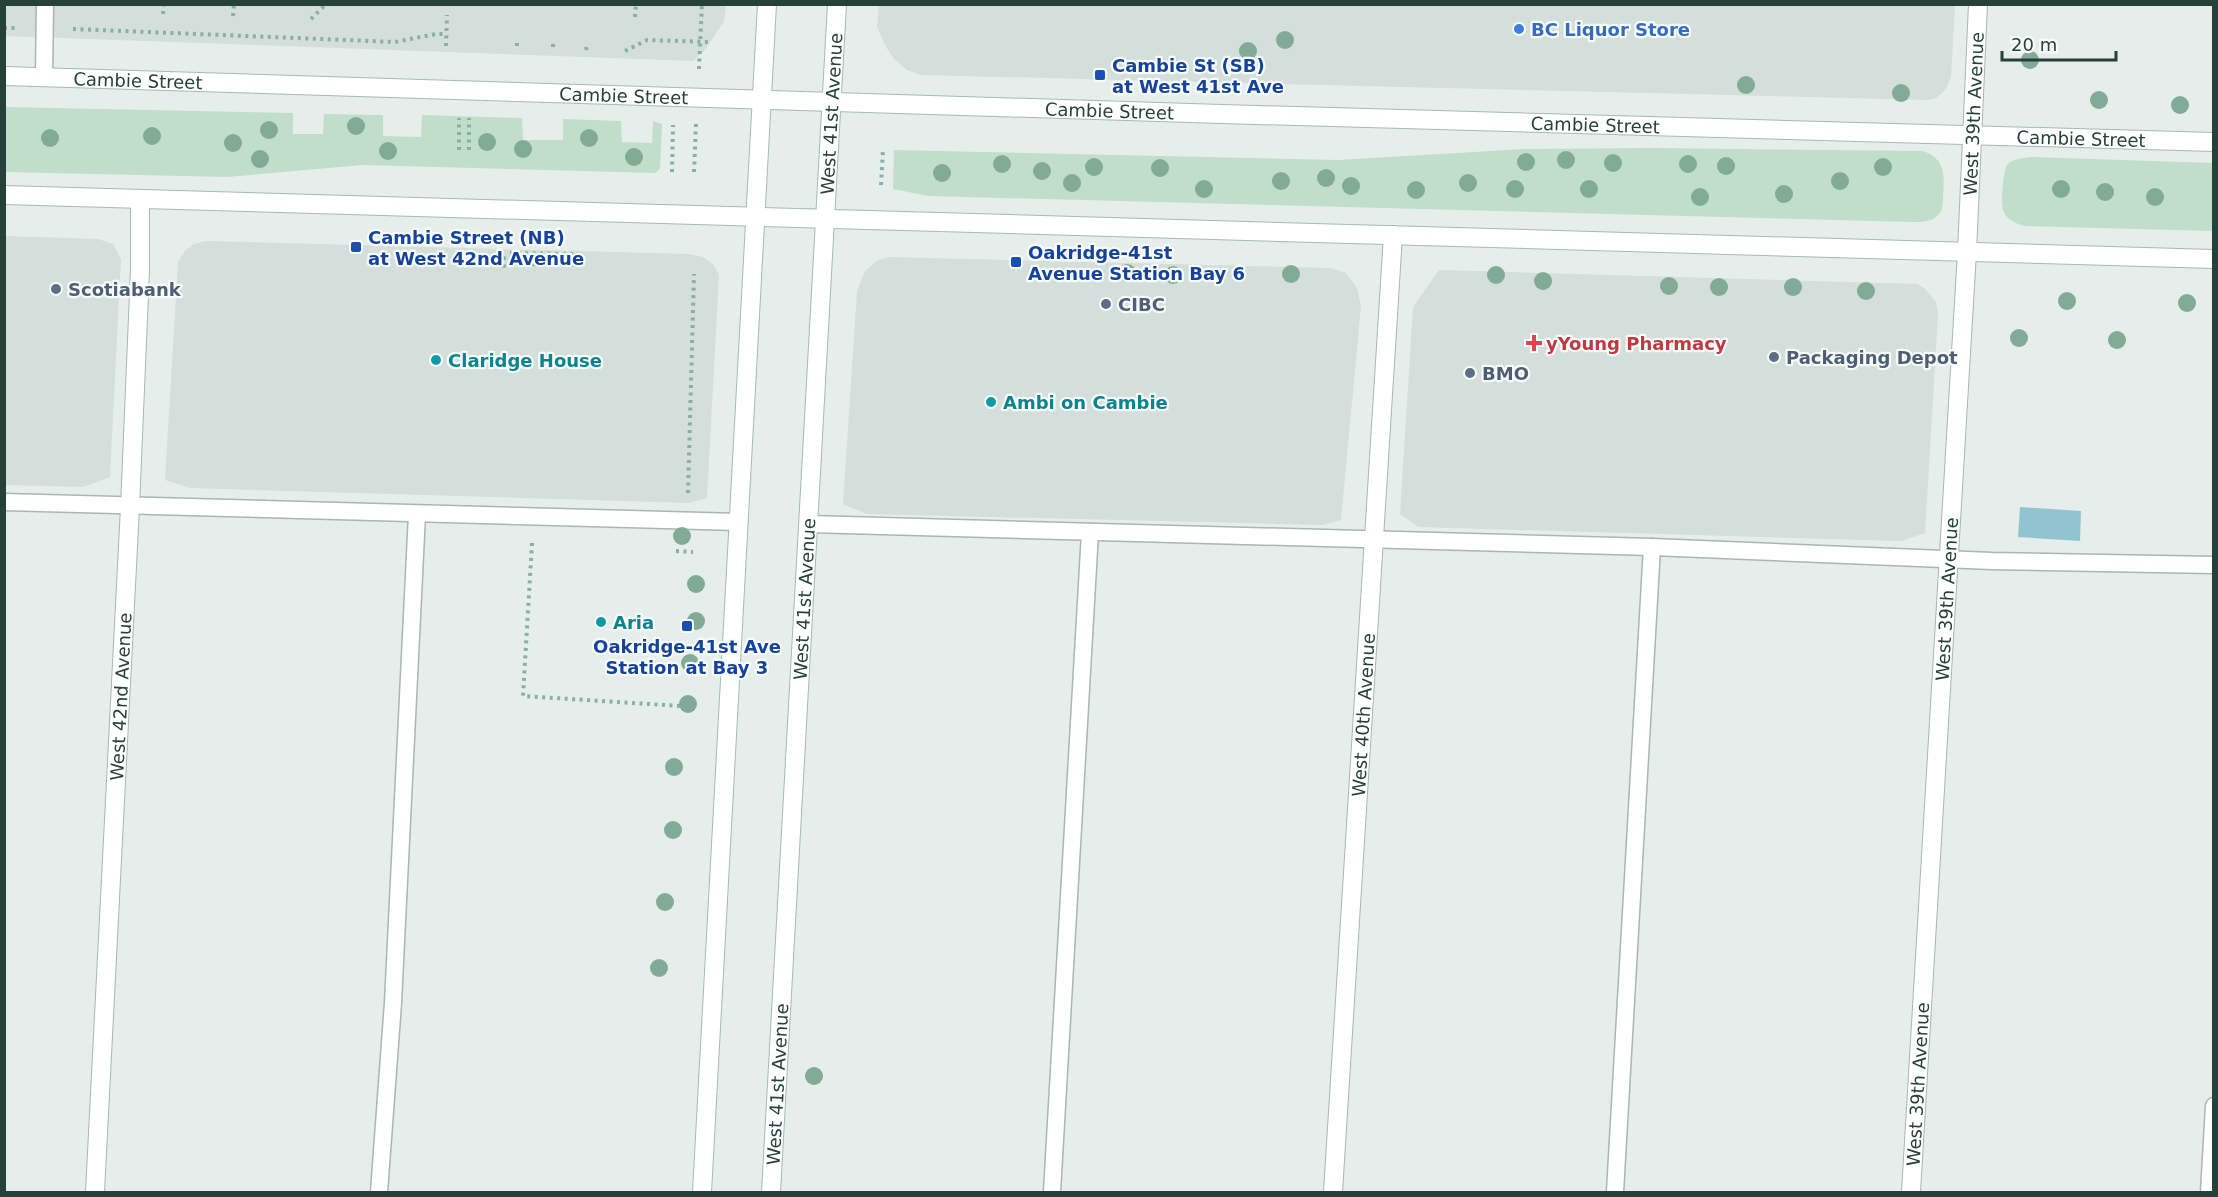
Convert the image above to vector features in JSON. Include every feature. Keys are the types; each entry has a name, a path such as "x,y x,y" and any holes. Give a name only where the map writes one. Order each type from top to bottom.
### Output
{"main road":[{"path":"702,1192 767,4"},
{"name":"West 41st Avenue","path":"771,1192 837,4"},
{"name":"West 39th Avenue","path":"1911,1192 1967,252 1978,4"},
{"name":"Cambie Street","path":"4,76 2214,142"},
{"path":"4,195 2214,260"},
{"name":"West 42nd Avenue","path":"95,1192 130,507 140,270 140,199"},
{"name":"West 40th Avenue","path":"1333,1192 1393,235"}],"lane":[{"path":"44,77 45,4"},
{"path":"4,502 739,522"},
{"path":"379,1192 393,1003 417,514"},
{"path":"809,524 1652,546 1948,559 2214,566"},
{"path":"1052,1192 1090,531"},
{"path":"1615,1192 1652,546"},
{"path":"2209,1192 2214,1106"}],"path":[{"path":"163,14 164,4"},
{"path":"232,16 234,4"},
{"path":"311,19 326,4"},
{"path":"635,17 636,4"},
{"path":"699,62 702,4"},
{"path":"446,46 447,15"},
{"path":"65,29 395,42 447,34"},
{"path":"625,51 647,40 711,42"},
{"path":"586,51 587,45"},
{"path":"459,108 459,150"},
{"path":"469,108 469,150"},
{"path":"672,172 674,121"},
{"path":"694,172 696,127"},
{"path":"881,185 883,149"},
{"path":"510,253 578,254"},
{"path":"488,257 504,258 504,272"},
{"path":"510,264 578,265"},
{"path":"688,494 694,274"},
{"path":"533,517 523,696 681,706"}],"shaded area":[{"path":"5,4 726,5 724,21 705,50 693,61 5,36"},
{"path":"1955,4 1951,77 1945,90 1936,98 1929,100 921,75 907,70 894,59 886,47 877,27 879,5"},
{"path":"5,236 98,239 113,244 121,259 110,477 83,487 5,485"},
{"name":"Claridge House","path":"206,241 689,254 703,257 714,265 719,275 707,498 689,503 190,488 165,480 178,262 185,251 194,244"},
{"path":"890,257 1331,268 1346,273 1357,288 1361,306 1341,520 1322,525 867,514 843,504 857,291 865,271 878,260"},
{"path":"1439,270 1917,284 1924,288 1936,302 1938,314 1925,533 1901,541 1418,527 1400,514 1413,307"}],"green space":[{"path":"5,107 293,113 293,134 323,134 324,114 383,115 383,136 421,137 422,115 522,118 523,140 563,140 563,119 621,121 622,142 652,143 653,121 662,124 660,169 655,173 363,165 227,177 5,172"},
{"path":"1524,149 1922,151 1935,158 1942,168 1944,181 1942,208 1933,219 1913,222 928,196 893,189 894,150 1339,160"},
{"path":"2029,157 2213,163 2213,231 2026,226 2017,223 2006,216 2002,206 2005,172 2007,165 2012,161"}],"water":[{"path":"2020,507 2081,511 2080,541 2018,537"}],"place":[{"name":"BC Liquor Store","path":"1519,29"},
{"name":"Cambie St (SB) at West 41st Ave","path":"1100,75"},
{"name":"Cambie Street (NB) at West 42nd Avenue","path":"356,247"},
{"name":"Oakridge-41st Avenue Station Bay 6","path":"1016,262"},
{"name":"Scotiabank","path":"56,289"},
{"name":"CIBC","path":"1106,304"},
{"name":"yYoung Pharmacy","path":"1534,343"},
{"name":"Packaging Depot","path":"1774,357"},
{"name":"Claridge House","path":"436,360"},
{"name":"BMO","path":"1470,373"},
{"name":"Ambi on Cambie","path":"991,402"},
{"name":"Aria","path":"601,622"},
{"name":"Oakridge-41st Ave Station at Bay 3","path":"687,626"}]}
